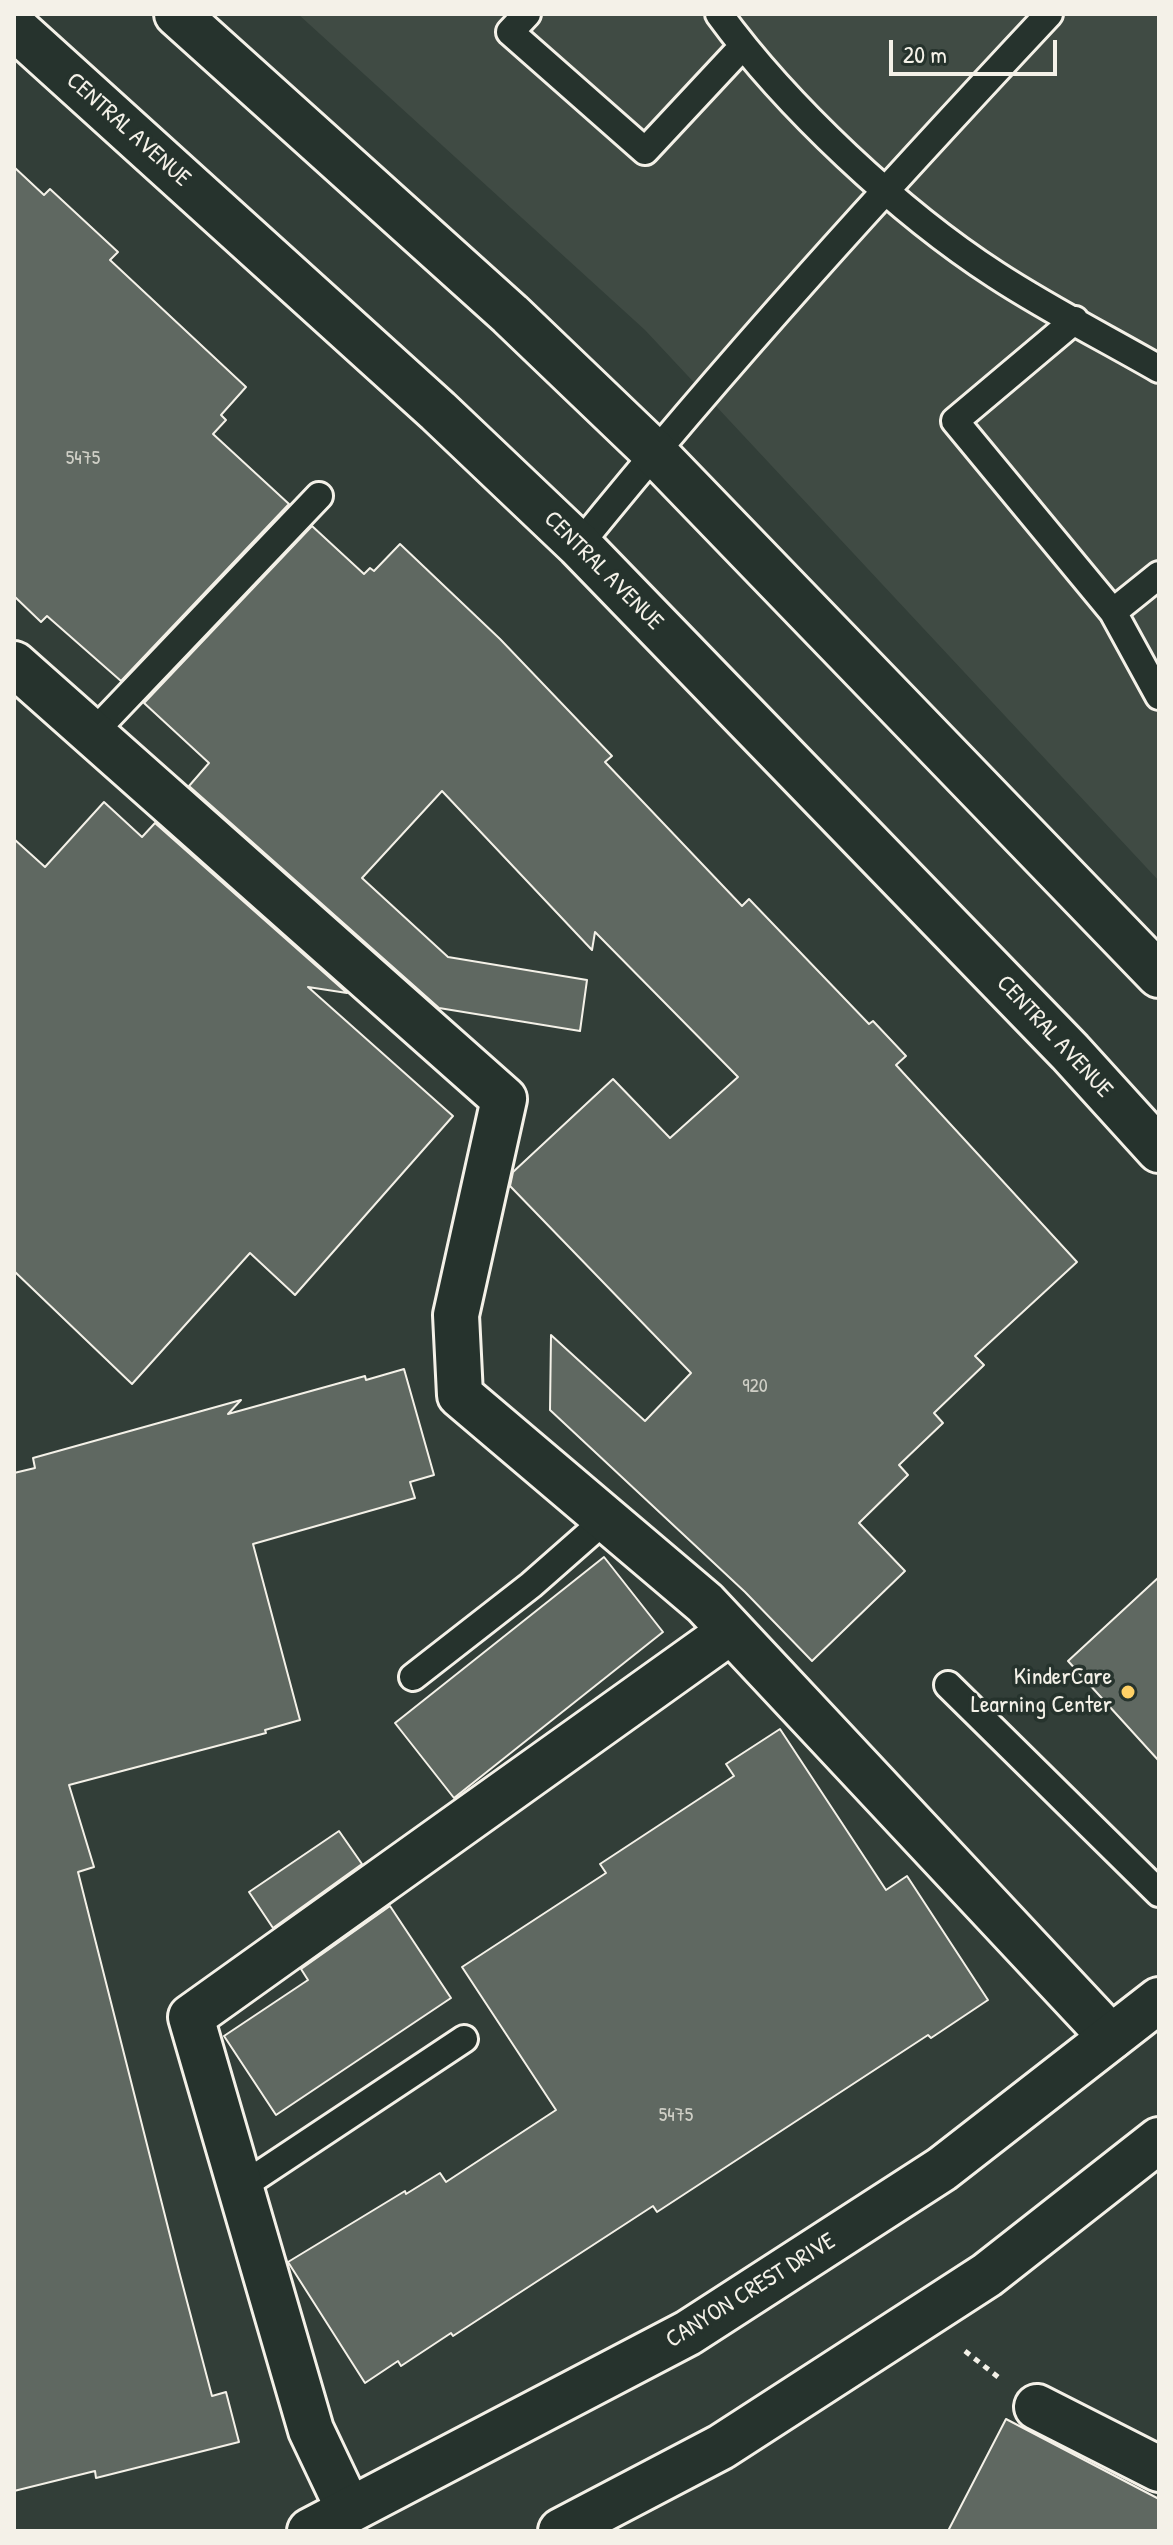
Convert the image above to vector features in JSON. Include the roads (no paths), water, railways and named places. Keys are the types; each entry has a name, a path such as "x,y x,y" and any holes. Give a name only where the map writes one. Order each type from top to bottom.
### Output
{"main road":[{"path":"177,14 510,314 654,452 1159,975"},
{"name":"CENTRAL AVENUE","path":"14,27 438,411 579,545 1059,1041 1159,1150"},
{"path":"14,664 504,1099 456,1315 460,1395 705,1603 1111,2037"},
{"path":"349,2510 311,2430 191,2017 731,1631"},
{"name":"CANYON CREST DRIVE","path":"310,2531 688,2333 942,2169 1159,2000"},
{"path":"561,2531 721,2447 987,2275 1159,2140"},
{"path":"1037,2407 1159,2469"}],"lane":[{"path":"527,14 510,32 645,151 743,46"},
{"path":"719,14 743,46 885,191 995,275 1159,369"},
{"path":"579,545 654,452 885,191 1049,14"},
{"path":"1075,320 955,421 1113,612 1159,696"},
{"path":"93,733 319,496"},
{"path":"1113,612 1159,575"},
{"path":"413,1677 531,1585 606,1519"},
{"path":"948,1685 1159,1893"},
{"path":"241,2187 464,2039"}],"place":[{"name":"KinderCare Learning Center","path":"1128,1692"}]}
